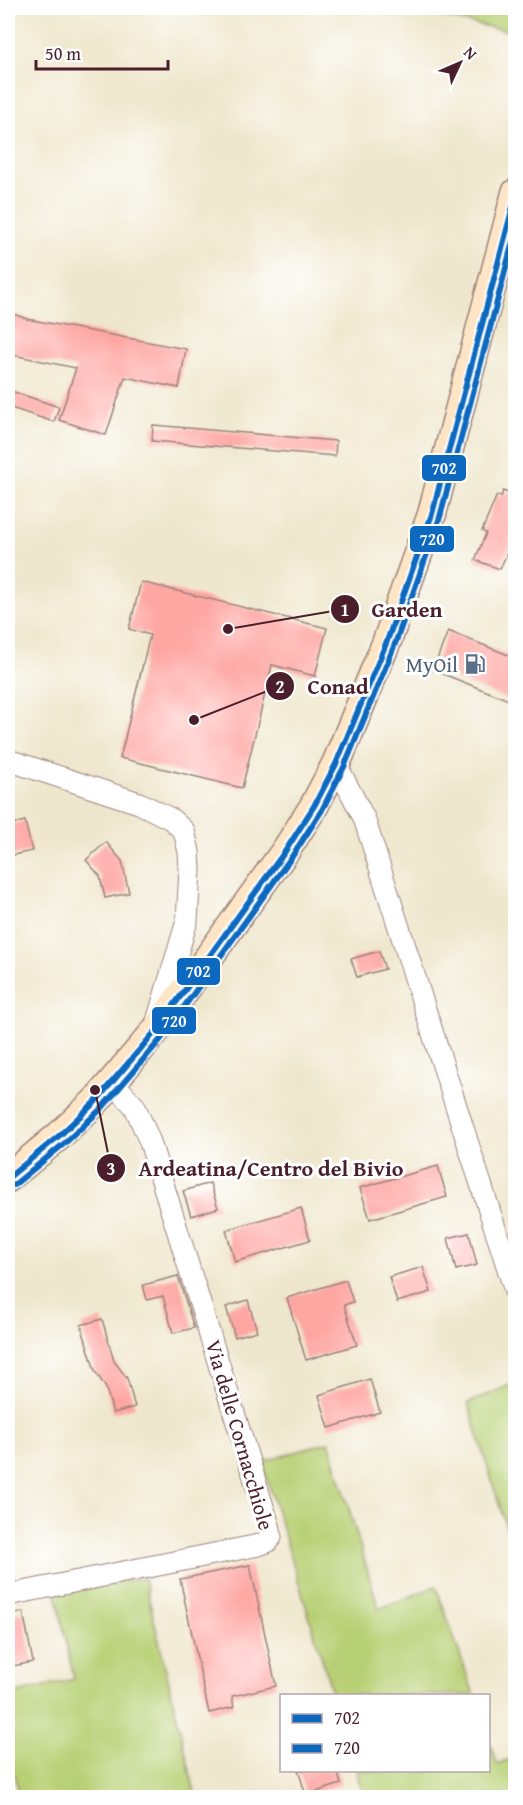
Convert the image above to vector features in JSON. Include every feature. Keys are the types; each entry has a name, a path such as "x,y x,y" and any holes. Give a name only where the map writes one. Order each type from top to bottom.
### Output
{"main road":[{"path":"8,1178 60,1135 113,1082 154,1033 286,850 314,806 336,764 387,641 432,514 516,193"}],"street":[{"path":"8,760 139,803 171,819 184,831 190,870 186,921 154,1033"},
{"path":"336,764 364,818 516,1294"},
{"name":"Via delle Cornacchiole","path":"8,1594 259,1545 267,1542 271,1537 150,1142 135,1107 113,1082"}],"green space":[{"path":"402,8 515,8 515,30 508,31"},
{"path":"515,1383 515,1556 468,1403"},
{"path":"329,1442 379,1609 436,1586 474,1694 333,1694 262,1462"},
{"path":"144,1578 196,1797 20,1797 8,1749 8,1695 74,1679 56,1593"},
{"path":"490,1742 497,1764 515,1757 515,1797 364,1797 356,1772 490,1772"}],"building":[{"path":"8,312 27,319 186,349 179,388 125,377 106,435 59,420 76,368 8,354"},
{"path":"8,390 59,407 54,422 8,407"},
{"path":"153,425 336,441 335,456 152,441"},
{"path":"503,491 516,496 516,532 500,569 475,560 486,533 482,531 497,495 501,497"},
{"path":"141,582 327,628 315,676 272,665 242,788 120,758 150,635 129,629"},
{"name":"MyOil","path":"448,631 516,658 516,703 433,670"},
{"path":"25,821 32,851 8,856 8,825"},
{"path":"106,842 122,861 129,893 105,898 100,876 86,860"},
{"path":"379,951 385,969 357,977 351,959"},
{"path":"438,1166 447,1197 370,1219 360,1188"},
{"path":"210,1183 218,1208 191,1216 183,1191"},
{"path":"301,1208 310,1240 235,1262 226,1230"},
{"path":"469,1233 477,1265 456,1270 448,1238"},
{"path":"423,1267 431,1292 397,1302 389,1277"},
{"path":"178,1276 194,1328 173,1333 163,1296 147,1300 143,1285"},
{"path":"346,1280 353,1302 344,1305 357,1345 306,1360 287,1298"},
{"path":"248,1300 257,1331 235,1337 226,1307"},
{"path":"102,1319 114,1361 127,1378 135,1407 113,1413 106,1388 95,1371 81,1325"},
{"path":"370,1379 380,1412 329,1428 319,1395"},
{"path":"250,1565 276,1686 232,1696 234,1707 209,1713 180,1579"},
{"path":"23,1612 33,1662 8,1667 8,1616"},
{"path":"299,1772 338,1772 341,1784 306,1795"}],"transit line":[{"name":"702","path":"8,1178 60,1135 95,1102 154,1033 286,850 314,806 336,764 387,641 432,514 516,195"},
{"name":"720","path":"14,1185 66,1142 101,1109 161,1039 293,855 322,810 344,767 395,644 440,517 516,230"}],"place":[{"name":"Garden","path":"228,629"},
{"name":"MyOil","path":"475,664"},
{"name":"Conad","path":"194,720"},
{"name":"Ardeatina/Centro del Bivio","path":"95,1090"}]}
